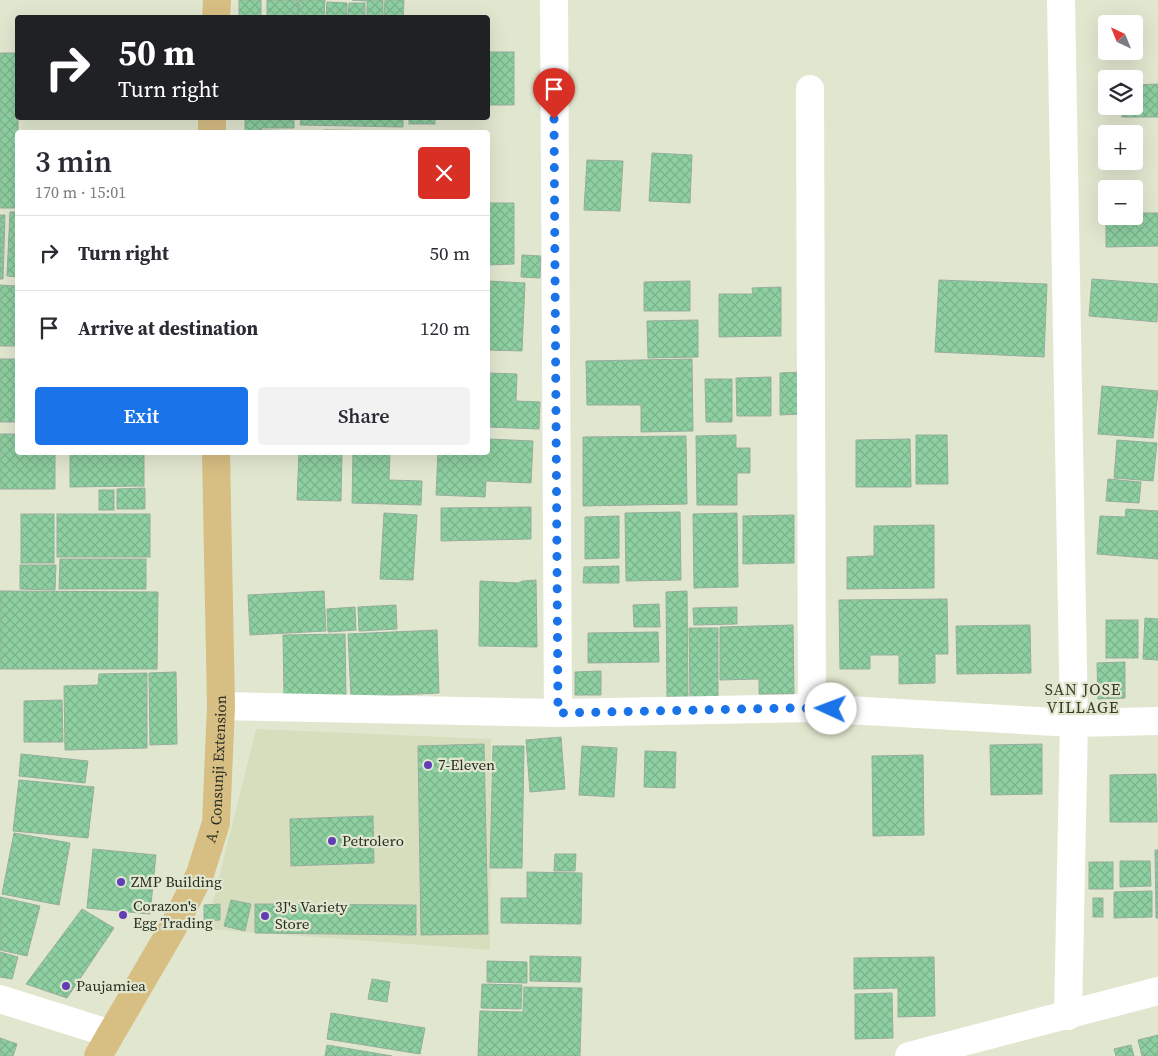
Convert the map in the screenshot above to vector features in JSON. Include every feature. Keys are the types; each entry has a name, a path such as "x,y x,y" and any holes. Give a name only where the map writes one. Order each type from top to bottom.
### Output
{"main road":[{"path":"216,15 217,0"},
{"name":"A. Consunji Extension","path":"105,1045 175,924 200,874 216,823 221,706 216,455"}],"street":[{"path":"554,0 558,713"},
{"path":"1061,0 1074,723 1068,1016"},
{"path":"810,89 812,708"},
{"path":"221,706 558,713 812,708 1074,723 1158,721"},
{"path":"909,1056 1158,991"},
{"path":"0,999 105,1045"}],"shaded area":[{"path":"256,729 491,739 490,950 206,929"}],"building":[{"path":"239,0 261,0 261,15 239,15"},
{"path":"267,0 298,0 298,15 267,15"},
{"path":"299,0 325,0 324,15 298,15"},
{"path":"352,0 383,0 383,15 367,15 367,1"},
{"path":"385,0 404,0 403,15 384,15"},
{"path":"327,2 347,3 347,15 326,15"},
{"path":"349,3 365,3 365,15 348,15"},
{"path":"490,52 514,52 514,105 490,105"},
{"path":"0,53 15,53 15,120 18,120 18,130 15,130 15,208 0,208"},
{"path":"1158,84 1158,117 1122,117 1122,115 1143,115 1143,85"},
{"path":"245,120 294,120 294,128 245,130"},
{"path":"301,120 403,120 403,127 300,125"},
{"path":"409,120 435,120 435,124 409,124"},
{"path":"652,153 692,155 690,203 649,201"},
{"path":"587,160 623,161 620,211 584,210"},
{"path":"490,203 514,203 514,264 490,265"},
{"path":"10,212 15,212 15,277 7,276"},
{"path":"1143,213 1158,213 1158,246 1106,247 1106,225 1143,225"},
{"path":"0,215 5,215 3,279 0,279"},
{"path":"522,255 541,256 540,278 521,277"},
{"path":"1092,279 1158,284 1157,322 1089,316"},
{"path":"939,280 1047,284 1044,357 935,352"},
{"path":"490,281 525,283 522,351 490,350"},
{"path":"690,281 690,311 644,311 644,282"},
{"path":"0,285 15,286 15,346 0,346"},
{"path":"781,287 781,336 719,337 719,294 753,294 752,288"},
{"path":"698,320 698,357 648,358 647,321"},
{"path":"0,359 15,359 15,422 0,422"},
{"path":"692,359 693,431 641,432 641,405 587,405 586,361"},
{"path":"802,372 802,414 780,415 780,373"},
{"path":"490,373 517,374 516,401 540,402 539,429 490,427"},
{"path":"771,377 771,416 737,416 736,378"},
{"path":"705,379 732,379 732,422 706,422"},
{"path":"1102,386 1158,391 1153,438 1098,434"},
{"path":"0,434 15,434 15,455 55,455 55,489 0,489"},
{"path":"736,435 736,448 750,448 750,473 737,473 737,505 697,505 696,436"},
{"path":"916,435 947,435 948,484 916,484"},
{"path":"686,436 687,504 583,506 583,437"},
{"path":"490,439 533,441 531,483 486,481 485,497 436,495 438,455 490,455"},
{"path":"910,439 911,487 856,487 856,440"},
{"path":"1117,440 1157,443 1153,481 1114,478"},
{"path":"70,455 144,455 144,486 70,487"},
{"path":"299,455 342,455 341,501 297,500"},
{"path":"353,455 390,455 389,480 422,481 421,505 352,503"},
{"path":"1108,479 1141,482 1139,503 1106,501"},
{"path":"145,488 145,509 117,509 117,489"},
{"path":"99,490 114,490 114,510 99,510"},
{"path":"531,507 531,539 441,541 441,508"},
{"path":"1126,509 1158,511 1158,559 1097,554 1100,516 1125,517"},
{"path":"680,512 681,580 626,581 625,513"},
{"path":"384,513 417,515 413,580 380,579"},
{"path":"737,513 738,587 694,588 693,514"},
{"path":"21,514 54,514 54,563 21,563"},
{"path":"57,514 150,514 150,557 57,557"},
{"path":"794,515 794,563 743,564 743,516"},
{"path":"619,516 619,558 585,559 585,517"},
{"path":"934,525 934,588 847,589 847,557 874,556 874,526"},
{"path":"60,559 146,559 146,589 59,589"},
{"path":"20,565 56,565 55,590 20,589"},
{"path":"619,566 619,583 583,583 584,567"},
{"path":"536,580 537,647 479,646 480,581 518,583"},
{"path":"0,591 158,592 157,669 0,669"},
{"path":"324,591 326,631 250,635 248,595"},
{"path":"687,591 688,697 667,697 666,592"},
{"path":"947,599 948,654 935,654 935,683 899,684 899,655 870,655 870,669 840,669 839,600"},
{"path":"659,604 660,627 634,627 633,605"},
{"path":"396,605 397,629 359,631 358,607"},
{"path":"355,607 356,630 328,632 327,609"},
{"path":"737,607 737,624 694,625 693,608"},
{"path":"1145,618 1158,619 1158,660 1143,659"},
{"path":"1106,620 1138,620 1138,658 1106,658"},
{"path":"793,625 794,694 759,694 759,679 720,680 720,627"},
{"path":"1030,625 1031,673 957,674 956,626"},
{"path":"689,628 718,628 718,697 690,697"},
{"path":"437,630 439,693 351,697 348,634"},
{"path":"658,632 659,662 588,663 588,633"},
{"path":"345,634 346,696 284,697 283,635"},
{"path":"1125,662 1125,698 1098,699 1097,663"},
{"path":"601,671 601,695 575,695 575,672"},
{"path":"176,672 177,744 150,745 149,673"},
{"path":"147,673 147,748 65,750 64,686 98,685 99,674"},
{"path":"62,700 63,742 24,742 24,701"},
{"path":"561,737 565,789 530,792 526,740"},
{"path":"484,744 488,934 421,935 418,746"},
{"path":"1042,744 1042,794 991,795 990,745"},
{"path":"493,746 524,746 522,868 490,868"},
{"path":"582,746 617,748 614,797 579,795"},
{"path":"645,751 676,752 675,788 644,787"},
{"path":"21,754 88,761 85,783 19,776"},
{"path":"923,755 924,835 873,836 872,756"},
{"path":"1156,774 1157,822 1110,822 1110,775"},
{"path":"19,780 94,787 88,838 13,831"},
{"name":"Petrolero","path":"373,816 374,863 291,866 290,819"},
{"path":"14,833 70,843 59,905 2,894"},
{"name":"ZMP Building","path":"93,849 156,855 150,914 87,908"},
{"path":"1155,850 1158,850 1158,918 1156,918"},
{"path":"555,854 576,854 575,871 554,871"},
{"path":"1120,861 1150,861 1151,886 1120,887"},
{"path":"1089,862 1113,862 1113,889 1089,889"},
{"path":"527,872 582,873 581,924 501,923 501,898 527,898"},
{"path":"1152,891 1152,917 1114,918 1114,892"},
{"path":"0,897 40,906 27,956 0,950"},
{"path":"1093,898 1103,898 1103,917 1093,917"},
{"path":"231,900 251,904 245,931 224,926"},
{"path":"220,904 220,920 204,921 204,905"},
{"path":"255,904 416,905 416,935 255,933"},
{"path":"82,909 114,928 67,998 26,984"},
{"path":"0,952 18,957 12,979 0,977"},
{"path":"530,956 581,957 580,982 530,981"},
{"path":"934,957 935,1016 898,1017 898,988 854,989 854,958"},
{"path":"487,961 527,962 527,983 487,982"},
{"path":"372,979 390,982 387,1002 368,999"},
{"path":"482,984 522,985 521,1009 481,1008"},
{"path":"524,987 582,988 580,1056 478,1056 480,1011 523,1012"},
{"path":"892,993 893,1038 855,1039 855,994"},
{"path":"331,1013 425,1028 420,1054 327,1039"},
{"path":"1158,1035 1158,1056 1142,1056 1138,1040"},
{"path":"0,1038 17,1044 13,1056 0,1056"},
{"path":"327,1045 392,1056 325,1056"},
{"path":"1131,1045 1134,1056 1116,1056 1114,1049"}],"place":[{"name":"7-Eleven","path":"428,765"},
{"name":"Petrolero","path":"332,841"},
{"name":"ZMP Building","path":"121,882"},
{"name":"Corazon's Egg Trading","path":"123,915"},
{"name":"3J's Variety Store","path":"265,916"},
{"name":"Paujamiea","path":"66,986"}],"district":[{"name":"SAN JOSE VILLAGE","path":"1083,698"}],"route":[{"path":"554,119 558,713 793,708 831,709"}]}
